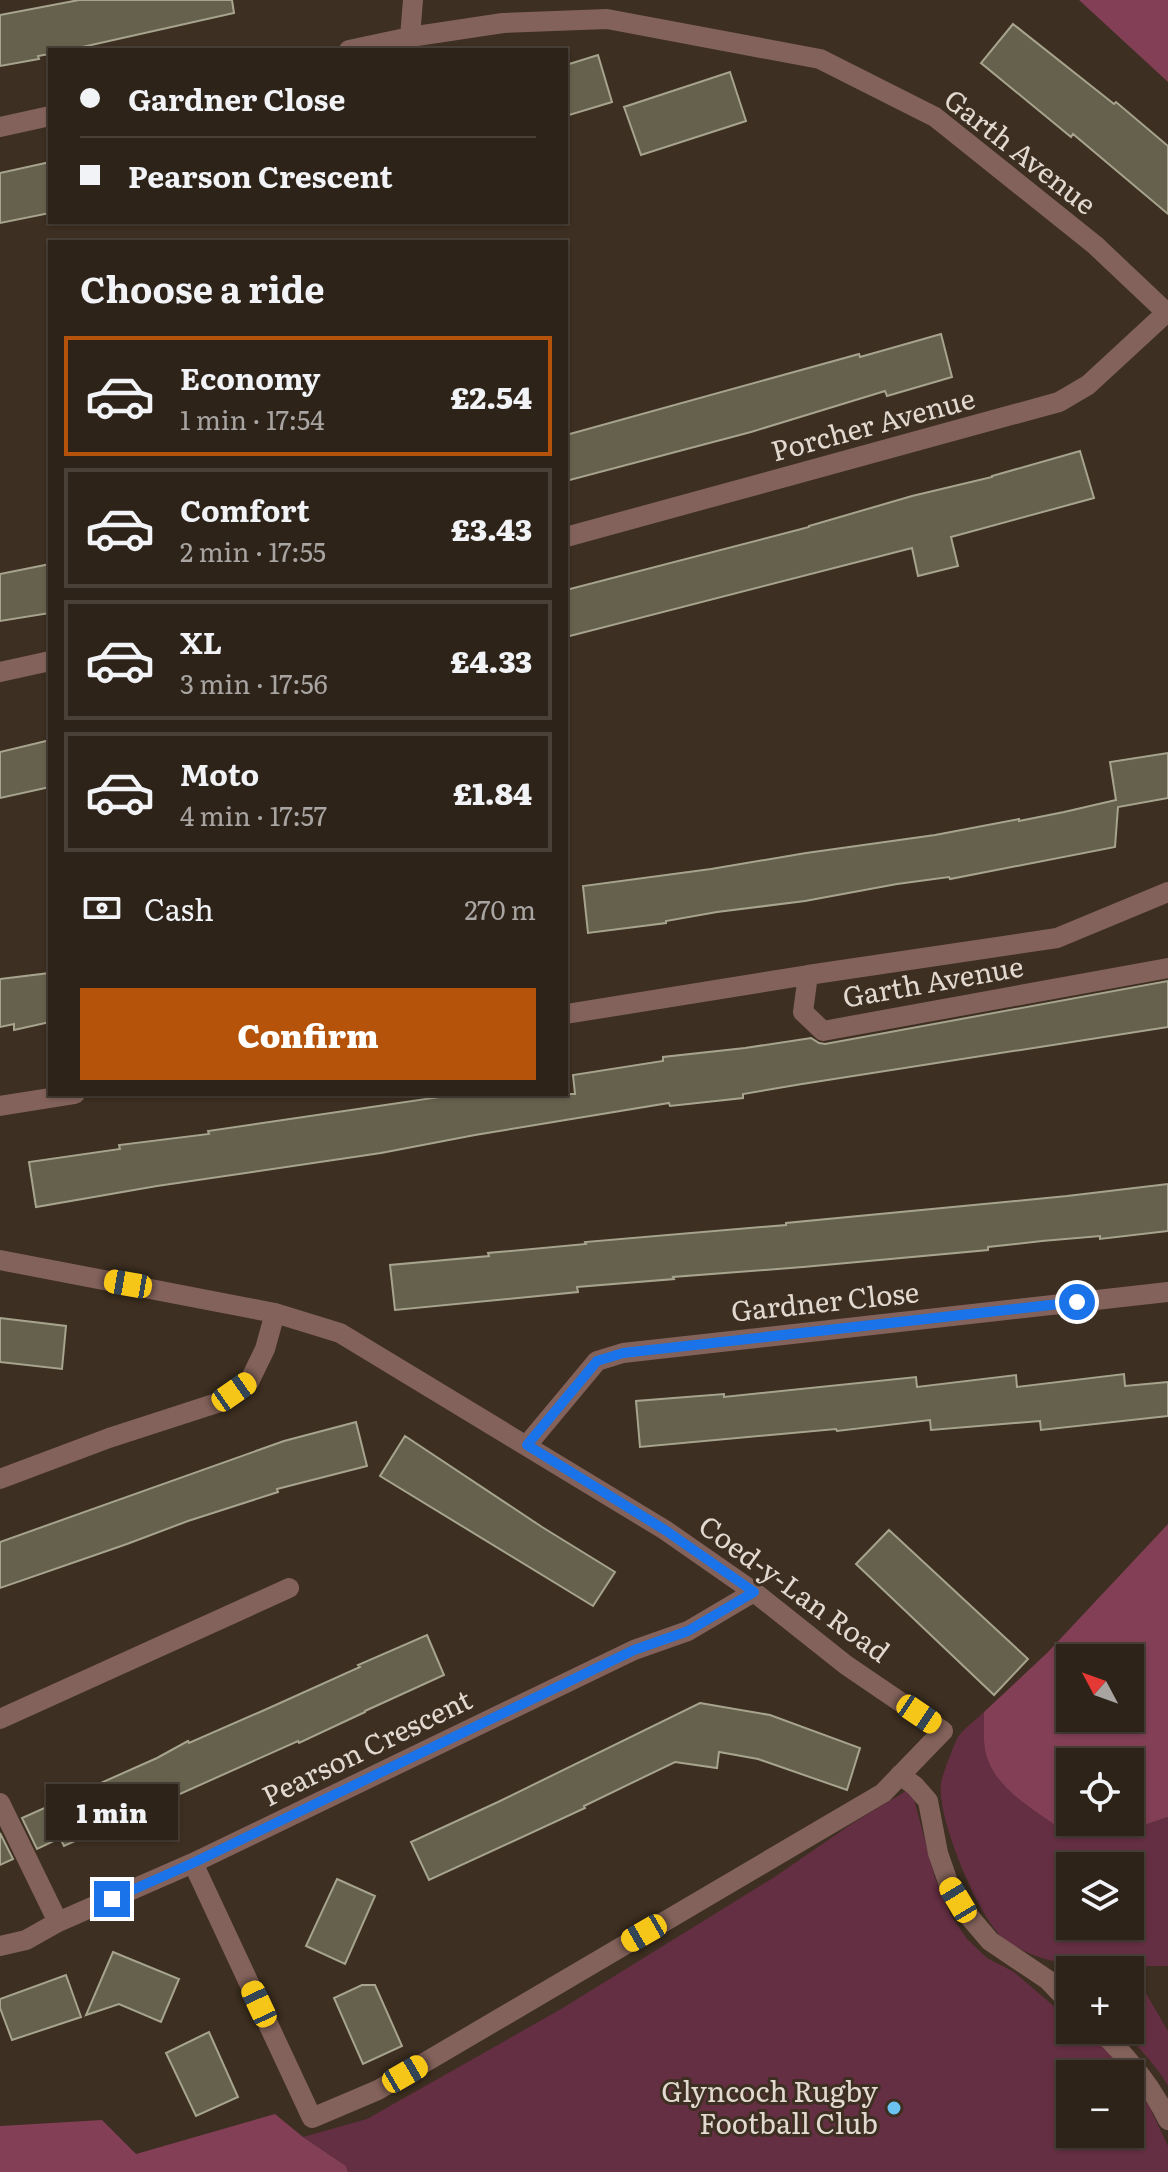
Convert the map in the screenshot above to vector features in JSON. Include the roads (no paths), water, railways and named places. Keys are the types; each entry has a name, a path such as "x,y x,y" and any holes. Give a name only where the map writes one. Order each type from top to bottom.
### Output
{"street":[{"path":"410,37 413,0"},
{"name":"Garth Avenue","path":"358,48 503,23 607,19 820,59 935,117 1095,245 1167,313"},
{"path":"0,127 48,116"},
{"name":"Porcher Avenue","path":"568,536 1059,402 1088,385 1167,313"},
{"path":"0,672 48,661"},
{"path":"808,975 1057,938 1168,892"},
{"name":"Garth Avenue","path":"568,1014 808,975 803,1012 823,1031 1168,968"},
{"path":"0,1106 62,1096"},
{"name":"Coed-y-Lan Road","path":"0,1260 275,1313 340,1333 665,1530 754,1592 846,1665 943,1731 883,1793 378,2090 312,2118 193,1863"},
{"name":"Gardner Close","path":"527,1445 597,1361 623,1353 1168,1292"},
{"path":"0,1479 109,1438 220,1402 249,1382 265,1349 275,1313"},
{"path":"0,1719 289,1588"},
{"name":"Pearson Crescent","path":"0,1946 26,1940 58,1922 193,1863 634,1650 688,1631 754,1592"},
{"path":"900,1775 928,1801 938,1853 949,1885 967,1914 990,1941 1056,1988"},
{"path":"0,1803 58,1922"},
{"path":"1113,2044 1131,2062 1168,2120"}],"place":[{"name":"Glyncoch Rugby Football Club","path":"894,2108"}]}
